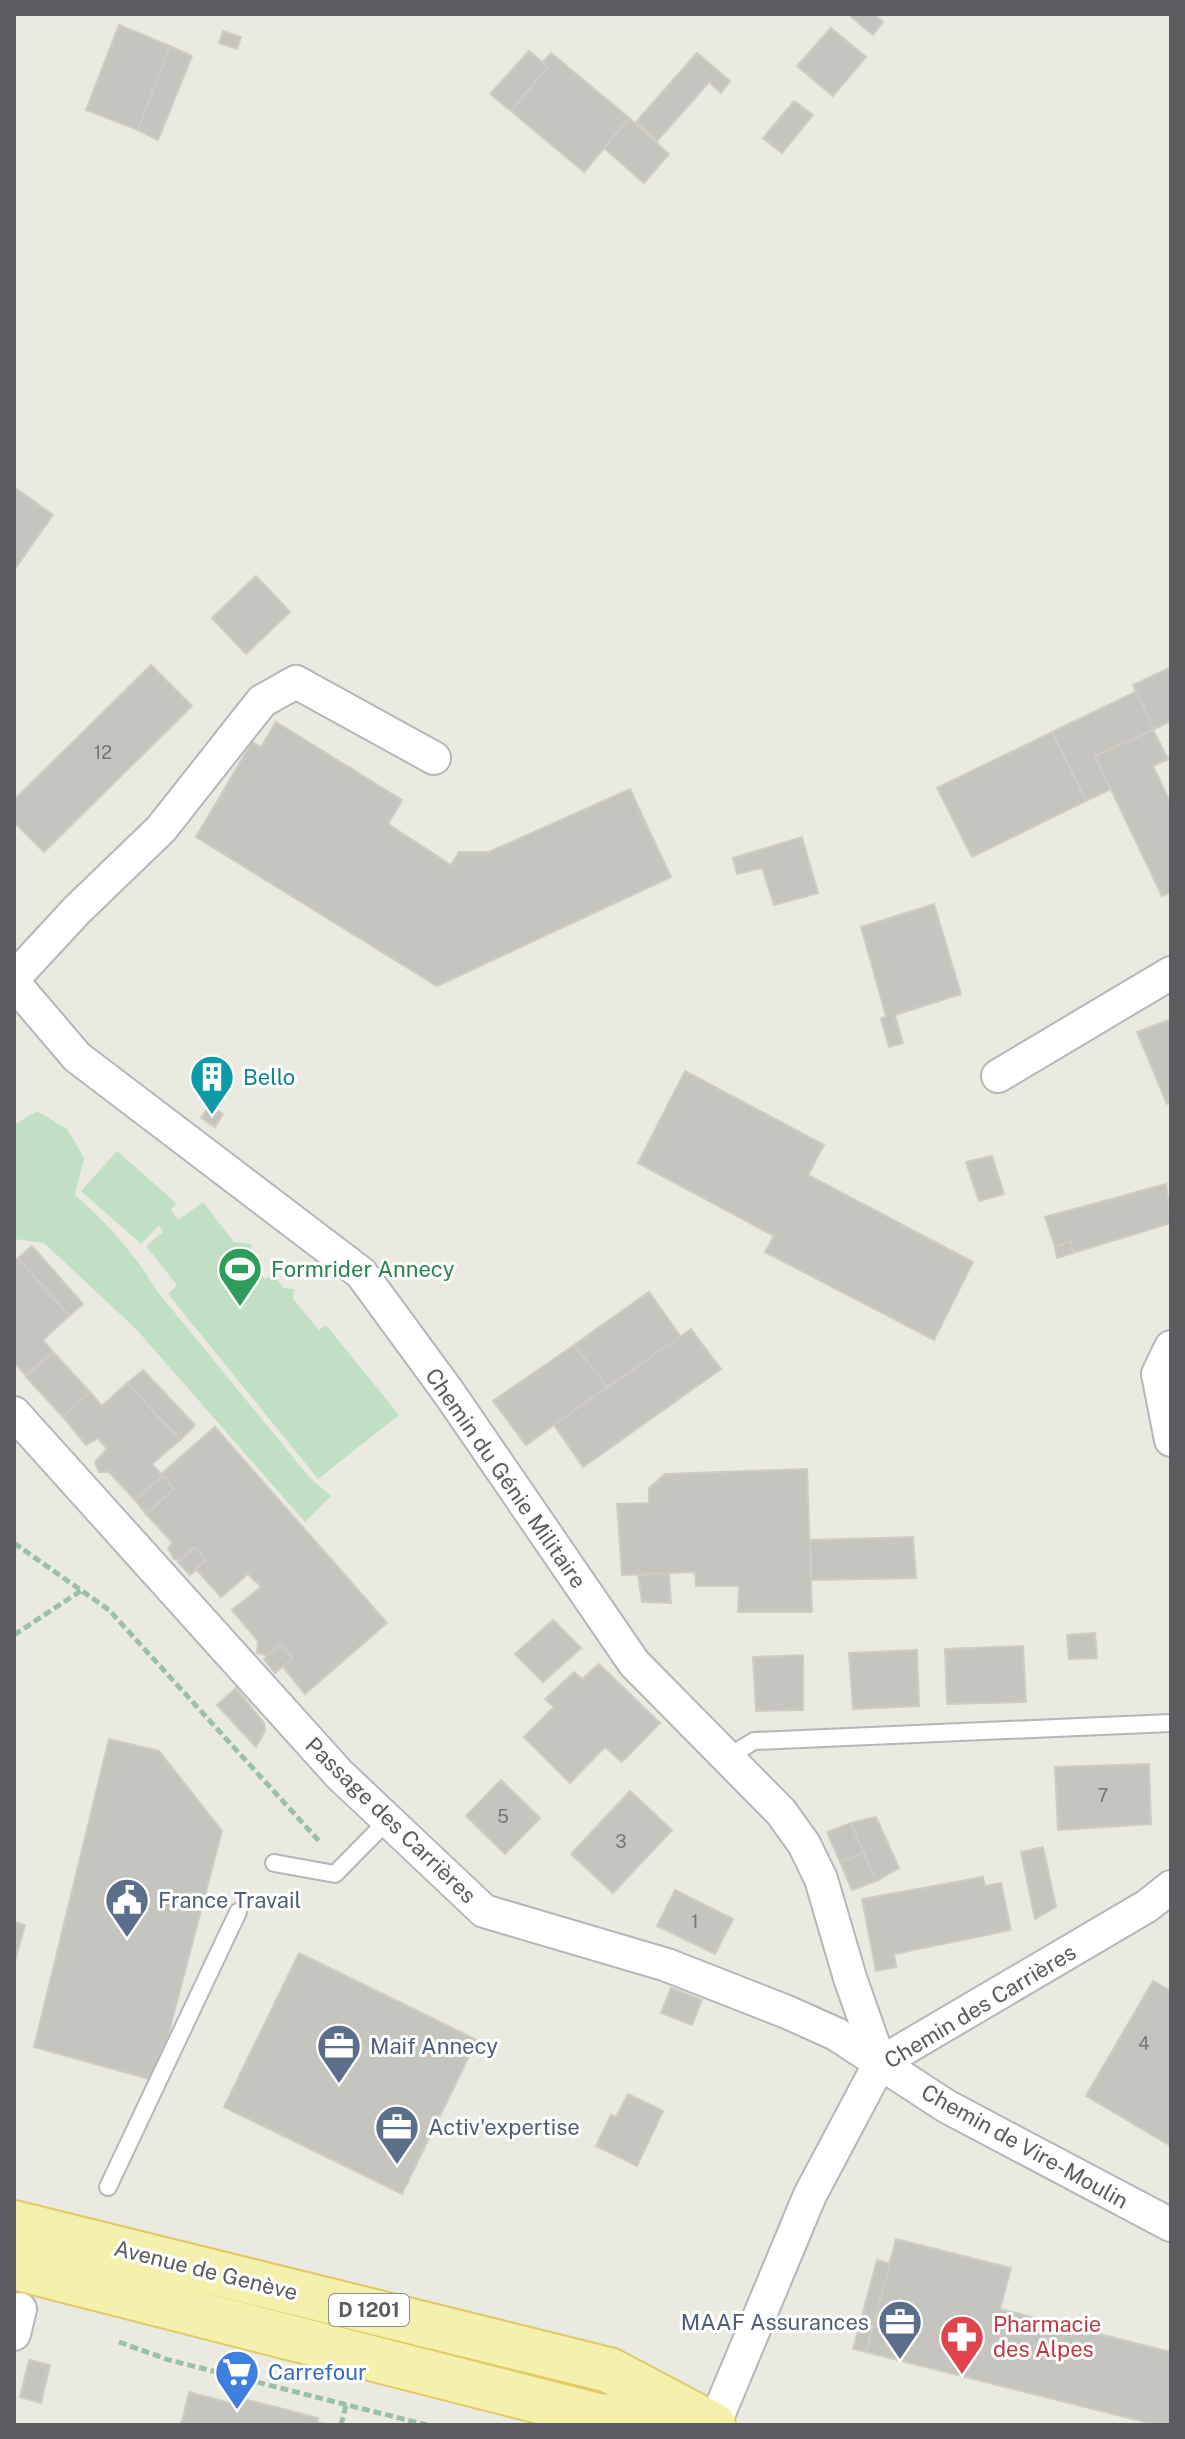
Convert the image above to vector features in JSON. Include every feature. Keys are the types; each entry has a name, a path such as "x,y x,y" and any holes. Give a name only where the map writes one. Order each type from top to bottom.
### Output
{"main road":[{"name":"Avenue de Genève","path":"14,2223 609,2370 712,2425"},
{"name":"Avenue de Genève","path":"14,2267 598,2416 712,2425"}],"street":[{"path":"14,981 161,829 262,701 296,682 434,758"},
{"path":"998,1076 1171,973"},
{"name":"Chemin du Génie Militaire","path":"14,981 77,1057 361,1273 449,1393 634,1663 781,1812 810,1855 821,1879 850,1978 880,2063"},
{"path":"1171,1347 1158,1374 1171,1440"},
{"name":"Passage des Carrières","path":"14,1413 339,1774 484,1911 694,1976 836,2034 880,2063"},
{"name":"Chemin des Carrières","path":"712,2425 810,2195 880,2063 1147,1906 1171,1887"},
{"name":"Chemin de Vire-Moulin","path":"880,2063 946,2106 1171,2225"}],"lane":[{"path":"728,1757 754,1741 1171,1723"},
{"path":"274,1863 335,1874 388,1820"},
{"path":"111,2176 108,2187 238,1912"}],"path":[{"path":"14,1543 109,1610 342,1866"},
{"path":"14,1635 82,1590"},
{"path":"104,2337 169,2360 427,2425"},
{"path":"341,2425 346,2405"}],"green space":[{"path":"37,1111 67,1129 84,1158 75,1195 120,1240 157,1291 310,1478 331,1496 305,1522 136,1329 44,1243 14,1239 14,1125"},
{"name":"Formrider Annecy","path":"117,1151 176,1203 171,1210 178,1220 203,1202 234,1242 252,1244 248,1259 265,1279 273,1274 284,1288 294,1289 293,1299 319,1330 326,1325 399,1415 318,1479 168,1294 177,1285 146,1246 163,1232 159,1225 141,1244 81,1191"}],"building":[{"path":"848,14 874,14 883,22 873,35"},
{"path":"119,25 170,46 138,130 86,110"},
{"path":"831,28 866,57 833,96 797,66"},
{"path":"223,31 241,37 237,49 219,43"},
{"path":"170,46 192,56 158,140 138,130"},
{"path":"529,51 548,67 511,111 490,94"},
{"path":"551,53 629,118 584,172 511,111 548,67 543,62"},
{"path":"697,53 730,81 721,93 709,82 657,141 636,122"},
{"path":"794,101 813,115 782,153 763,138"},
{"path":"629,118 669,154 644,183 604,148"},
{"path":"14,487 53,515 14,570"},
{"path":"256,576 290,612 246,654 212,618"},
{"path":"151,665 192,706 44,852 14,822 14,800"},
{"path":"1171,667 1171,721 1153,730 1133,685"},
{"path":"1137,691 1153,730 1095,756 1111,789 1086,801 1052,732"},
{"path":"276,722 402,800 388,824 451,865 459,852 489,852 630,789 671,877 437,986 196,837 252,742 261,747"},
{"path":"1153,730 1168,759 1153,766 1171,804 1171,892 1162,896 1095,756"},
{"path":"1052,732 1086,801 972,857 937,788"},
{"path":"802,837 818,893 774,905 762,868 737,874 733,858"},
{"path":"934,904 961,994 895,1015 903,1043 889,1047 881,1019 886,1016 861,927"},
{"path":"1171,1019 1171,1102 1167,1104 1137,1032"},
{"path":"685,1071 824,1145 808,1175 973,1262 934,1340 765,1252 774,1236 638,1163"},
{"name":"Bello","path":"210,1105 223,1114 215,1127 201,1118"},
{"path":"992,1156 1004,1194 979,1201 966,1162"},
{"path":"1166,1184 1171,1223 1073,1253 1071,1241 1055,1247 1045,1217"},
{"path":"1071,1241 1073,1253 1057,1258 1055,1247"},
{"path":"32,1246 83,1304 69,1316 18,1258"},
{"path":"18,1258 69,1316 43,1340 53,1352 26,1375 14,1362 14,1262"},
{"path":"649,1292 681,1337 607,1387 574,1345"},
{"path":"691,1329 721,1369 583,1467 554,1425"},
{"path":"574,1345 607,1387 526,1445 493,1401"},
{"path":"53,1352 90,1392 63,1417 26,1377"},
{"path":"143,1370 195,1425 180,1440 127,1383"},
{"path":"127,1383 180,1440 152,1464 161,1474 215,1427 387,1623 305,1694 283,1667 293,1658 280,1644 268,1656 257,1653 258,1641 232,1610 261,1587 248,1574 221,1597 196,1569 206,1560 195,1547 180,1560 174,1559 168,1548 173,1543 146,1514 174,1489 163,1476 135,1500 109,1472 99,1472 95,1462 107,1449 98,1438 86,1445 63,1417 90,1392 102,1406"},
{"path":"807,1469 812,1612 738,1612 739,1586 696,1586 695,1572 622,1575 617,1504 649,1503 649,1488 665,1474"},
{"path":"163,1476 174,1489 146,1514 135,1500"},
{"path":"913,1537 916,1578 812,1580 810,1540"},
{"path":"195,1547 206,1560 190,1575 178,1562"},
{"path":"669,1574 671,1603 642,1602 638,1575"},
{"path":"553,1620 581,1648 543,1682 515,1654"},
{"path":"1095,1633 1097,1658 1069,1659 1067,1635"},
{"path":"280,1644 293,1658 275,1673 264,1659"},
{"path":"1023,1646 1026,1702 947,1704 945,1649"},
{"path":"917,1650 919,1706 853,1709 849,1653"},
{"path":"803,1655 803,1710 756,1711 753,1657"},
{"path":"599,1664 660,1723 622,1762 605,1747 570,1783 524,1737 554,1707 545,1699 574,1672 582,1679"},
{"path":"236,1688 264,1723 265,1731 256,1747 217,1705"},
{"name":"France Travail","path":"109,1739 159,1751 222,1831 156,2081 34,2047"},
{"path":"1149,1764 1151,1824 1058,1830 1055,1767"},
{"path":"501,1780 540,1818 505,1854 466,1816"},
{"path":"630,1791 672,1830 613,1893 571,1854"},
{"path":"876,1817 899,1868 876,1881 851,1823"},
{"path":"851,1823 864,1853 840,1862 827,1832"},
{"path":"1043,1847 1056,1907 1035,1919 1021,1852"},
{"path":"864,1853 876,1881 852,1890 840,1862"},
{"path":"983,1877 985,1886 1001,1883 1011,1930 894,1954 896,1967 876,1971 862,1899"},
{"path":"675,1890 733,1919 715,1954 657,1926"},
{"path":"14,1922 25,1925 14,1965"},
{"path":"299,1953 477,2040 402,2194 224,2107"},
{"path":"1153,1981 1171,1991 1171,2146 1086,2096"},
{"path":"671,1988 702,2000 692,2025 661,2013"},
{"path":"628,2094 663,2111 637,2166 596,2146 611,2115 616,2117"},
{"path":"896,2239 1011,2268 1000,2309 1171,2352 1171,2425 1157,2425 866,2352"},
{"path":"877,2260 890,2264 866,2352 853,2349"},
{"path":"29,2360 50,2365 41,2403 20,2397"},
{"name":"Carrefour","path":"189,2392 234,2404 236,2397 318,2418 317,2422 330,2425 181,2425"}],"place":[{"name":"Bello","path":"212,1116"},
{"name":"Formrider Annecy","path":"240,1308"},
{"name":"France Travail","path":"127,1939"},
{"name":"Maif Annecy","path":"339,2085"},
{"name":"Activ'expertise","path":"397,2166"},
{"name":"MAAF Assurances","path":"900,2361"},
{"name":"Pharmacie des Alpes","path":"962,2376"},
{"name":"Carrefour","path":"237,2411"}]}
